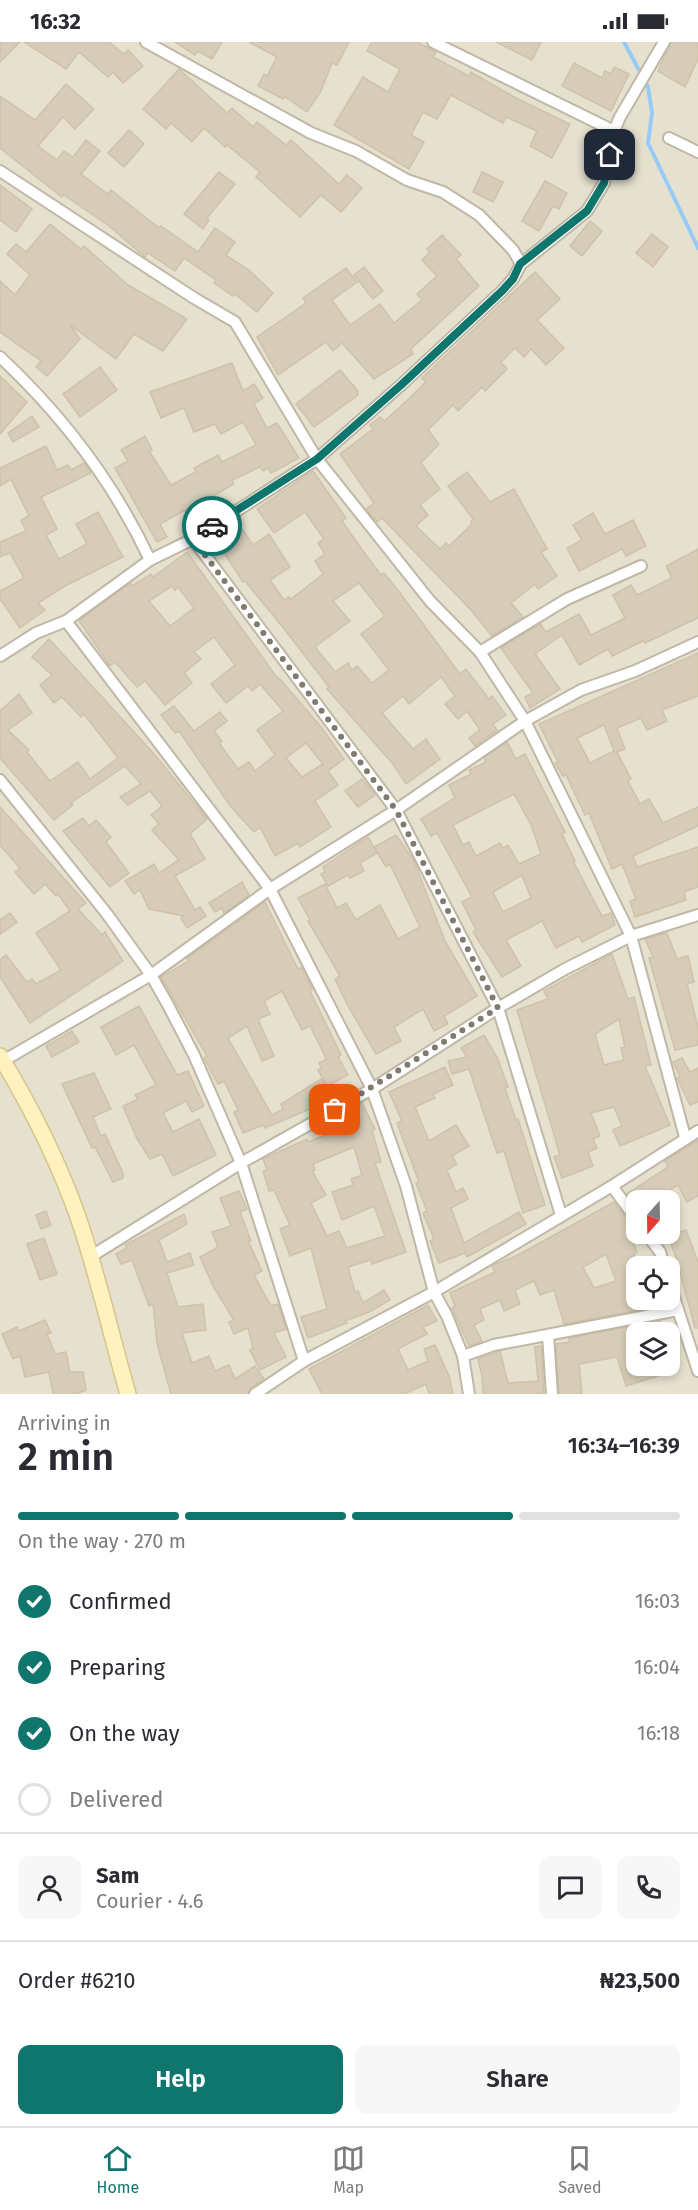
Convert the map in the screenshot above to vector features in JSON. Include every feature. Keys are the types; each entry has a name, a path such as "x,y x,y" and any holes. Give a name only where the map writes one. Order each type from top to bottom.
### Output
{"street":[{"path":"146,42 311,133 356,151 407,180 443,192 479,215 513,250 520,264"},
{"path":"434,42 614,131"},
{"path":"0,656 36,633 66,621 150,560 193,539 255,496 317,459 401,385 502,291 513,279 520,264 587,211 604,183 614,131 661,46"},
{"path":"669,138 698,152"},
{"path":"0,171 194,298 235,322 317,459 430,601 480,652 525,721 631,936 685,1137"},
{"path":"0,357 18,374 106,478 134,526 150,560"},
{"path":"193,539 396,810 498,1008 561,1215"},
{"path":"480,652 567,599 640,566"},
{"path":"66,621 270,889 372,1089 406,1186 434,1292 447,1316 463,1356 470,1394"},
{"path":"128,1394 90,1257 59,1168 42,1130 2,1059 151,975 270,889 396,810 525,721 581,690 635,672 698,642"},
{"path":"0,780 107,914 151,975 194,1055 241,1163 304,1362"},
{"path":"90,1257 241,1163 372,1089 498,1008 565,969 631,936 698,915"},
{"path":"255,1394 304,1362 434,1292 612,1186 685,1137 698,1131"},
{"path":"612,1186 626,1205"},
{"path":"463,1356 494,1346 678,1310 698,1371"},
{"path":"548,1335 552,1394"}],"shaded area":[{"path":"0,42 698,42 698,1394 0,1394"}],"building":[{"path":"0,42 20,42 0,62"},
{"path":"24,42 109,42 124,54 128,50 143,66 123,83 113,72 108,77 79,52 66,69"},
{"path":"175,42 222,42 212,59 198,51 195,55"},
{"path":"249,42 349,42 337,65 332,63 321,91 307,112 284,96 283,99 258,86 264,74 267,76 277,57"},
{"path":"372,42 417,42 436,52 433,57 469,76 471,72 516,98 570,124 552,158 530,146 537,131 506,117 503,123 451,95 437,119 423,112 411,135 424,142 409,169 334,125 363,77 388,92 400,69 367,51"},
{"path":"496,42 541,42 532,60"},
{"path":"671,42 698,42 698,59 685,87 658,71"},
{"path":"574,63 602,78 605,71 611,74 614,67 629,74 611,111 562,86"},
{"path":"179,69 227,113 232,108 253,127 257,122 286,145 291,140 339,184 347,175 362,188 341,212 321,195 300,217 256,177 260,172 227,145 225,147 204,128 192,142 171,123 166,129 143,109"},
{"path":"66,84 94,109 75,129 63,117 38,146 57,160 64,151 73,157 86,140 100,151 81,174 108,194 111,190 159,228 161,226 198,252 215,228 235,242 226,255 250,271 273,293 257,312 235,294 233,296 214,283 216,280 184,258 175,271 148,253 145,257 109,226 64,195 62,197 0,148 0,96 35,120"},
{"path":"129,130 144,144 124,167 108,153"},
{"path":"219,172 235,184 207,218 209,220 203,229 184,214"},
{"path":"482,172 503,182 493,202 473,192"},
{"path":"545,181 567,193 559,209 553,206 539,231 522,221"},
{"path":"0,185 32,209 16,232 0,220"},
{"path":"590,221 602,231 582,256 570,246"},
{"path":"50,224 81,249 84,246 128,285 187,319 163,351 134,334 116,359 70,325 80,339 47,376 36,367 41,361 0,332 0,281 15,295 30,275 7,254 16,244 26,252"},
{"path":"652,234 668,247 653,267 636,253"},
{"path":"442,235 461,255 456,259 479,286 411,349 413,354 374,379 342,343 333,351 326,342 278,375 257,337 306,303 303,298 346,268 357,282 332,300 350,325 380,304 394,323 422,300 417,294 437,276 422,260 430,252 427,249"},
{"path":"364,267 383,291 373,299 354,275"},
{"path":"535,272 560,299 537,320 564,348 546,365 531,349 524,357 515,348 501,362 507,369 485,391 482,387 458,411 453,405 428,430 439,444 421,463 440,489 420,505 428,515 416,526 440,549 446,543 449,546 472,524 473,519 448,486 467,472 490,502 514,489 547,549 541,552 557,576 538,589 535,584 511,603 523,617 492,636 470,609 382,518 377,522 366,509 374,503 340,454 373,429 370,425 380,417 384,421 399,408 426,382 422,378"},
{"path":"232,363 243,391 254,384 263,398 254,404 267,428 277,423 299,458 271,473 268,468 263,471 260,467 232,480 234,484 209,498 214,505 190,519 185,510 160,524 167,537 157,542 115,468 128,461 121,450 145,436 152,450 149,451 171,485 196,472 194,468 218,455 222,462 256,445 243,422 221,434 215,424 194,432 184,408 161,418 150,392"},
{"path":"100,367 117,390 80,417 63,394"},
{"path":"340,370 358,391 358,395 314,427 296,404"},
{"path":"0,376 27,402 0,434"},
{"path":"32,416 39,427 13,442 8,433"},
{"path":"46,446 57,470 68,465 71,470 84,463 91,473 41,497 57,529 46,535 59,559 87,544 76,524 98,512 123,557 65,586 38,603 45,610 20,628 0,599 0,591 24,578 10,553 0,557 0,542 26,531 21,520 29,516 11,479 0,486 0,468"},
{"path":"313,471 346,518 342,521 381,575 384,573 400,593 460,674 466,669 489,699 492,696 506,715 493,724 497,730 475,746 469,738 480,730 467,711 458,719 445,704 455,696 441,677 409,704 403,696 382,713 413,749 426,739 440,759 406,784 393,764 327,689 329,687 285,630 245,581 243,582 213,535 236,520 253,545 269,534 290,567 270,580 284,600 289,597 291,599 323,574 315,561 325,554 318,543 324,539 305,512 274,533 257,509","holes":["359,583 385,616 361,634 389,670 372,683 357,666 352,670 348,663 335,672 315,647 350,621 333,601"]},
{"path":"593,513 605,534 633,520 646,546 626,556 622,549 579,571 567,548 582,540 573,525"},
{"path":"698,549 698,618 612,656 608,649 579,665 562,635 535,654 560,689 530,708 525,697 533,693 501,648 540,624 546,632 579,614 591,635 625,618 613,595 631,585 637,595 672,578 666,566"},
{"path":"187,552 278,679 322,728 344,759 328,771 338,785 315,801 331,827 300,847 298,843 275,856 260,827 254,832 231,807 179,731 175,733 161,715 174,706 194,731 220,712 227,721 214,731 222,741 219,743 238,769 249,762 255,771 275,755 257,730 283,711 260,684 252,691 248,686 226,703 211,684 235,665 214,637 194,652 201,659 184,673 192,683 165,705 145,681 137,687 115,662 110,666 79,621 130,583 132,586 151,574 153,577","holes":["172,586 175,590 178,587 194,608 170,626 149,601","306,743 323,764 302,777 286,758"]},
{"path":"49,639 155,755 207,819 190,834 205,859 175,876 195,910 200,907 206,916 187,928 181,918 184,916 149,909 140,890 134,894 125,881 154,864 159,873 179,860 152,830 159,824 151,815 162,806 150,791 128,805 120,797 141,784 125,766 71,803 73,805 54,820 0,758 0,711 19,694 32,713 8,730 29,750 27,752 50,781 78,762 90,779 118,758 84,714 81,717 62,697 54,703 40,685 52,675 32,657"},
{"path":"698,653 698,696 662,710 667,721 647,730 641,718 617,728 625,749 617,752 631,779 628,781 640,804 649,799 663,823 698,807 698,826 633,856 637,867 698,847 698,887 684,892 686,900 635,917 630,901 636,899 622,864 612,869 589,813 585,815 566,775 563,776 555,763 558,762 539,724","holes":["604,725 614,751 590,763 577,738"]},
{"path":"507,742 516,759 525,754 565,832 562,834 575,861 573,861 602,916 611,913 615,925 582,942 579,936 556,948 542,921 506,940 521,966 502,977 473,932 476,930 462,902 472,897 437,833 431,836 421,819 455,798 449,785 471,774 469,770 486,762 484,758","holes":["514,794 531,825 541,854 519,864 508,845 503,848 500,843 476,856 469,842 463,845 453,825","522,875 531,898 503,912 493,892"]},
{"path":"362,779 375,795 358,807 345,791"},
{"path":"0,807 86,903 78,909 102,935 105,932 123,961 30,1023 0,977 0,960 6,955 27,982 32,979 36,984 61,970 36,933 70,911 58,894 56,896 45,884 34,894 15,872 20,868 0,845"},
{"path":"83,818 89,826 96,820 111,837 106,842 129,873 110,887 63,831"},
{"path":"396,835 414,861 445,941 477,996 444,1016 448,1024 434,1031 423,1009 394,1027 401,1041 376,1054 348,1006 335,979 340,976 308,921 310,920 298,898 325,884 337,908 346,903 356,920 380,905 398,939 420,927 390,864 386,867 374,847"},
{"path":"368,837 377,853 360,863 364,871 350,878 348,875 328,886 321,874 325,872 323,867"},
{"path":"242,882 249,895 224,913 222,908 215,912 209,903"},
{"path":"265,902 298,969 301,967 312,989 310,991 341,1055 338,1057 348,1075 327,1086 318,1070 321,1068 319,1063 326,1060 325,1056 310,1026 302,1030 282,991 264,1001 270,1014 258,1019 274,1056 262,1061 247,1026 228,1038 272,1115 283,1109 281,1104 321,1079 327,1088 308,1100 312,1108 265,1128 263,1125 243,1133 234,1112 238,1110 224,1081 218,1084 204,1058 207,1056 161,977 189,961 187,958"},
{"path":"10,913 17,922 0,934 0,920"},
{"path":"667,933 677,959 688,956 694,982 687,984 698,1027 698,1045 675,1050 649,958 653,957 645,939"},
{"path":"612,954 628,999 634,997 651,1065 645,1066 670,1125 620,1146 613,1130 622,1126 614,1107 591,1113 600,1136 593,1139 597,1148 588,1152 593,1166 562,1178 554,1157 560,1155 517,1010 548,999 544,991","holes":["619,1019 625,1047 621,1048 624,1060 604,1065 595,1034"]},
{"path":"139,1006 177,1075 188,1071 204,1106 192,1112 186,1101 163,1113 173,1132 199,1119 216,1155 173,1176 162,1154 150,1159 137,1139 123,1106 138,1099 135,1095 156,1085 134,1045 116,1055 101,1027"},
{"path":"72,1031 79,1042 52,1057 46,1046"},
{"path":"484,1035 498,1059 508,1087 505,1088 516,1120 518,1119 545,1205 523,1213 504,1151 497,1153 469,1069 452,1074 448,1061 467,1057 461,1048"},
{"path":"682,1058 690,1072 698,1068 698,1102 690,1105 677,1078 680,1077 673,1062"},
{"path":"445,1067 453,1085 433,1094 435,1098 415,1107 429,1141 456,1125 469,1146 452,1156 457,1164 447,1170 456,1192 463,1188 468,1199 451,1208 464,1243 519,1212 526,1224 467,1257 465,1253 439,1263 430,1241 434,1239 423,1213 427,1211 416,1183 419,1182 397,1123 402,1121 389,1092"},
{"path":"94,1073 111,1109 93,1117 101,1136 105,1134 123,1173 123,1178 113,1182 95,1147 92,1148 62,1084"},
{"path":"362,1103 375,1129 372,1130 381,1162 375,1163 406,1252 372,1264 371,1260 348,1267 355,1292 358,1291 363,1303 384,1290 390,1300 369,1312 345,1321 347,1323 308,1338 301,1317 327,1309 311,1248 290,1256 280,1229 290,1225 274,1190 269,1191 263,1171 267,1170 263,1159 307,1139 308,1142 328,1134 327,1132 352,1120 349,1111","holes":["354,1147 362,1175 351,1179 353,1185 332,1192 342,1220 374,1206 385,1236 347,1248 339,1231 327,1236 311,1203 326,1195 312,1171 315,1170 313,1164"]},
{"path":"698,1140 698,1196 687,1202 678,1185 669,1190 633,1190 668,1167 665,1161"},
{"path":"239,1191 247,1209 240,1212 251,1241 248,1241 262,1271 254,1275 271,1306 278,1304 286,1329 274,1333 286,1357 260,1370 250,1350 253,1348 248,1328 234,1334 229,1322 234,1320 214,1288 200,1257 218,1247 212,1232 231,1226 220,1198"},
{"path":"614,1202 626,1218 626,1244 634,1244 637,1252 635,1256 626,1256 626,1310 640,1310 564,1324 554,1290 540,1295 534,1281 515,1290 520,1304 504,1311 500,1300 480,1309 484,1320 474,1325 482,1341 469,1346 452,1308 455,1306 450,1293 495,1272 492,1266 518,1255","holes":["606,1254 616,1281 594,1288 583,1267"]},
{"path":"46,1211 51,1225 41,1229 36,1215"},
{"path":"184,1214 187,1224 159,1240 167,1262 190,1253 194,1265 167,1273 178,1307 203,1304 206,1330 182,1333 192,1363 209,1356 215,1371 229,1365 235,1379 255,1366 264,1379 250,1388 248,1394 171,1394 157,1343 153,1304 149,1306 132,1260 121,1264 116,1254 127,1248 125,1245"},
{"path":"686,1230 698,1262 698,1328 695,1328 680,1272 680,1256 676,1256 671,1244 680,1244 680,1232"},
{"path":"44,1238 57,1274 40,1280 27,1244"},
{"path":"428,1305 437,1321 423,1327 427,1334 398,1349 408,1370 428,1361 424,1349 435,1345 449,1376 453,1394 429,1394 426,1384 404,1394 322,1394 309,1369"},
{"path":"45,1320 51,1333 47,1334 55,1354 66,1352 70,1372 83,1372 86,1390 76,1394 53,1394 49,1372 25,1377 20,1356 13,1359 2,1334 17,1327 19,1331"},
{"path":"626,1327 626,1376 658,1376 626,1386 617,1357 579,1364 582,1394 559,1394 556,1344 570,1342 569,1338"},
{"path":"541,1346 544,1394 483,1394 478,1359 500,1351 508,1383 538,1381 535,1347"}],"waterway":[{"path":"624,42 648,87 652,113 648,143 698,248"}],"way so far":[{"path":"212,526 193,539 396,810 498,1008 372,1089 335,1110"}],"route":[{"path":"212,526 255,496 317,459 502,291 513,279 520,264 587,211 604,183 610,155"}]}
